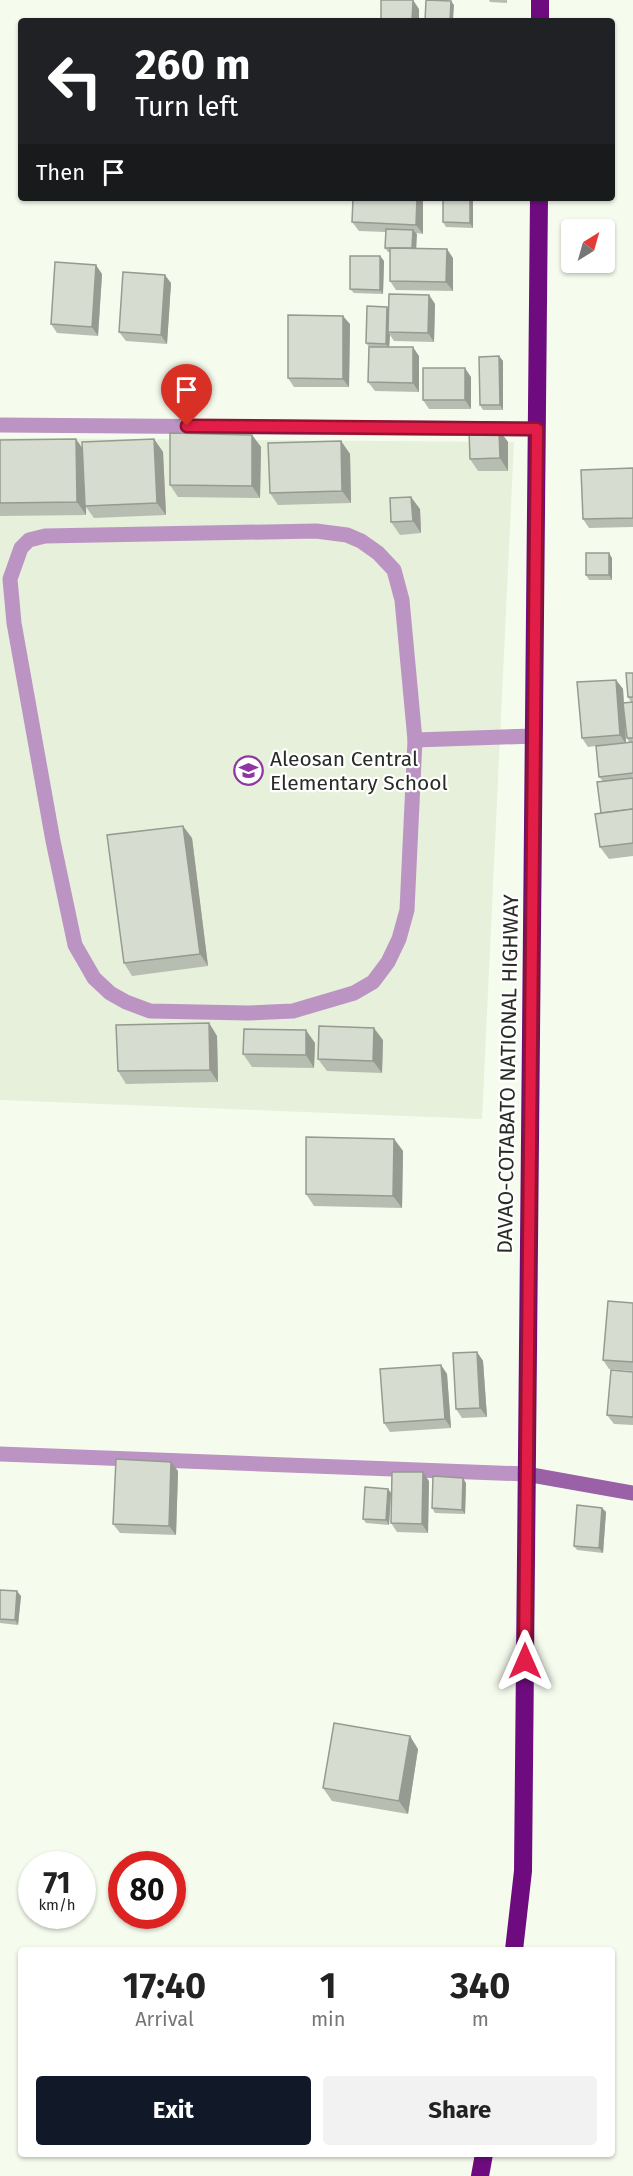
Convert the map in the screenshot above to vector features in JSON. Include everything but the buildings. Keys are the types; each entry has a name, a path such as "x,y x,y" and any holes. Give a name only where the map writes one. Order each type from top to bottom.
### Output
{"highway":[{"path":"540,0 540,18"},
{"name":"DAVAO-COTABATO NATIONAL HIGHWAY","path":"514,1947 523,1871 539,201"},
{"path":"480,2176 483,2157"}],"street":[{"path":"0,424 537,429"},
{"path":"304,531 346,535 361,541 378,553 394,570 402,600 415,740 407,910 399,939 388,962 374,982 354,993 292,1011 248,1013 150,1011 126,1002 110,993 94,978 75,945 53,842 14,623 10,579 21,548 29,540 45,536 304,531"},
{"path":"415,740 534,736"},
{"path":"0,1454 526,1473 633,1493"}],"shaded area":[{"name":"Aleosan Central Elementary School","path":"0,438 514,442 482,1119 0,1100"}],"place":[{"name":"Aleosan Central Elementary School","path":"249,771"}],"route":[{"path":"187,426 537,429 525,1661"}]}
